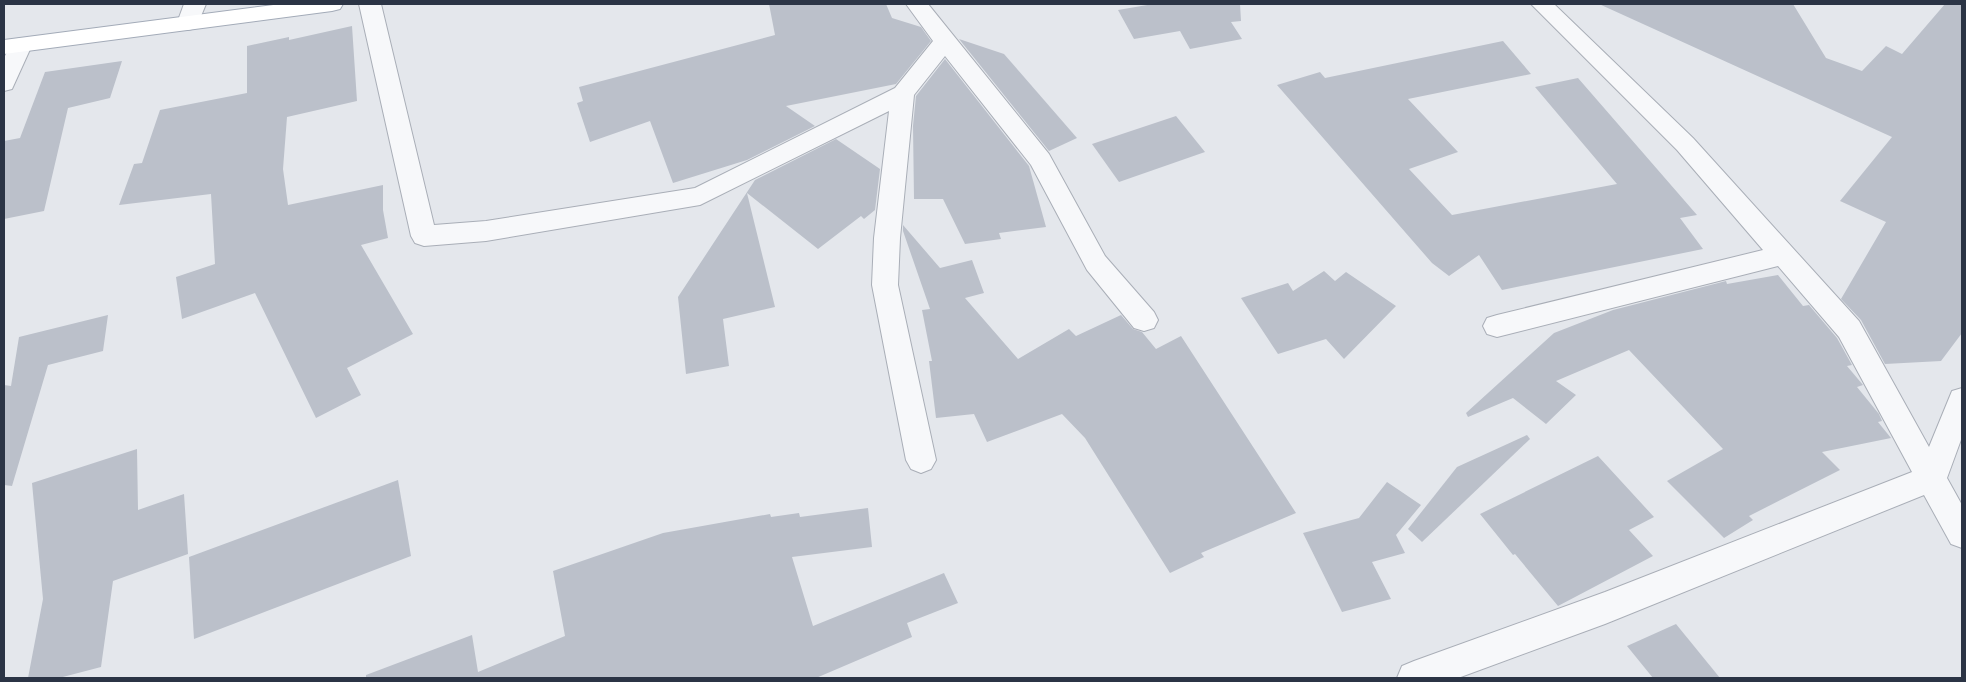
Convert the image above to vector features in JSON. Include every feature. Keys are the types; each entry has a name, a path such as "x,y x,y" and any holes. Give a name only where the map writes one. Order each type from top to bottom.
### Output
{"main road":[{"path":"13,46 192,13 332,4"}],"street":[{"path":"370,4 424,236 486,232 700,196 903,94 945,41"},
{"path":"917,4 1040,160 1096,263 1144,320"},
{"path":"1542,4 1685,144 1849,329 1962,534"},
{"path":"4,83 13,46"},
{"path":"903,94 887,238 885,285 921,460"},
{"path":"1497,326 1783,255"},
{"path":"1414,678 1605,608 1932,478 1962,400"}],"building":[{"path":"769,4 886,4 892,18 921,27 931,41 896,84 786,106 815,126 747,160 673,183 650,121 590,142 577,103 583,101 579,87 775,35"},
{"path":"1153,4 1240,4 1241,21 1231,22 1242,39 1190,49 1180,31 1134,39 1118,10"},
{"path":"1599,4 1793,4 1826,58 1862,71 1886,46 1902,54 1945,4 1962,4 1962,333 1941,361 1885,364 1861,320 1841,299 1886,222 1840,201 1892,137"},
{"path":"352,26 357,101 287,117 283,169 288,205 383,185 383,210 388,238 361,245 413,334 347,368 361,395 316,418 255,293 182,319 176,277 215,264 211,194 119,205 134,164 142,163 160,110 247,93 247,46 289,37 289,40"},
{"path":"959,39 1004,54 1077,138 1049,151"},
{"path":"1503,41 1531,74 1408,99 1458,152 1409,169 1452,215 1617,184 1535,87 1578,78 1697,215 1680,218 1703,249 1502,290 1479,255 1449,276 1432,263 1277,85 1320,72 1325,78"},
{"path":"945,59 1029,166 1046,227 999,233 1001,239 965,244 943,199 914,199 913,126 916,96"},
{"path":"122,61 110,98 68,108 44,211 4,219 4,141 20,138 45,72"},
{"path":"1176,116 1205,152 1119,182 1092,144"},
{"path":"836,139 880,169 875,210 864,219 861,216 818,249 747,193 775,307 723,319 729,366 686,374 678,297 755,180"},
{"path":"903,225 940,268 972,260 984,293 965,298 1018,359 1069,329 1076,336 1121,315 1133,329 1142,332 1156,349 1181,336 1296,513 1201,553 1204,557 1170,573 1085,438 1062,414 987,442 974,414 936,418 929,361 932,361 922,310 930,309 903,231"},
{"path":"1324,271 1335,281 1346,272 1396,306 1344,359 1326,339 1278,354 1241,298 1288,283 1293,291"},
{"path":"1778,275 1803,306 1809,305 1837,338 1852,365 1847,366 1863,385 1857,387 1879,414 1882,421 1878,422 1891,438 1822,452 1840,470 1749,516 1753,520 1724,538 1667,481 1723,449 1629,350 1556,381 1576,395 1546,424 1513,398 1468,417 1466,413 1554,333 1613,310 1726,281 1727,284"},
{"path":"108,315 103,351 48,365 12,486 4,485 4,385 11,386 19,337"},
{"path":"1527,435 1530,439 1422,542 1408,529 1457,467"},
{"path":"137,449 138,510 184,494 188,554 113,581 101,667 59,678 28,678 43,599 32,483"},
{"path":"1598,456 1654,517 1629,530 1653,556 1558,606 1480,514"},
{"path":"398,480 411,556 194,639 189,557"},
{"path":"1387,482 1421,505 1396,535 1405,553 1372,562 1391,599 1342,612 1303,533 1359,518"},
{"path":"868,508 872,547 792,557 813,626 944,573 958,603 907,623 912,637 816,678 366,678 366,675 472,635 478,672 565,636 553,571 663,533 770,514 771,517 799,513 800,517"},
{"path":"1676,624 1720,678 1653,678 1627,646"}]}
